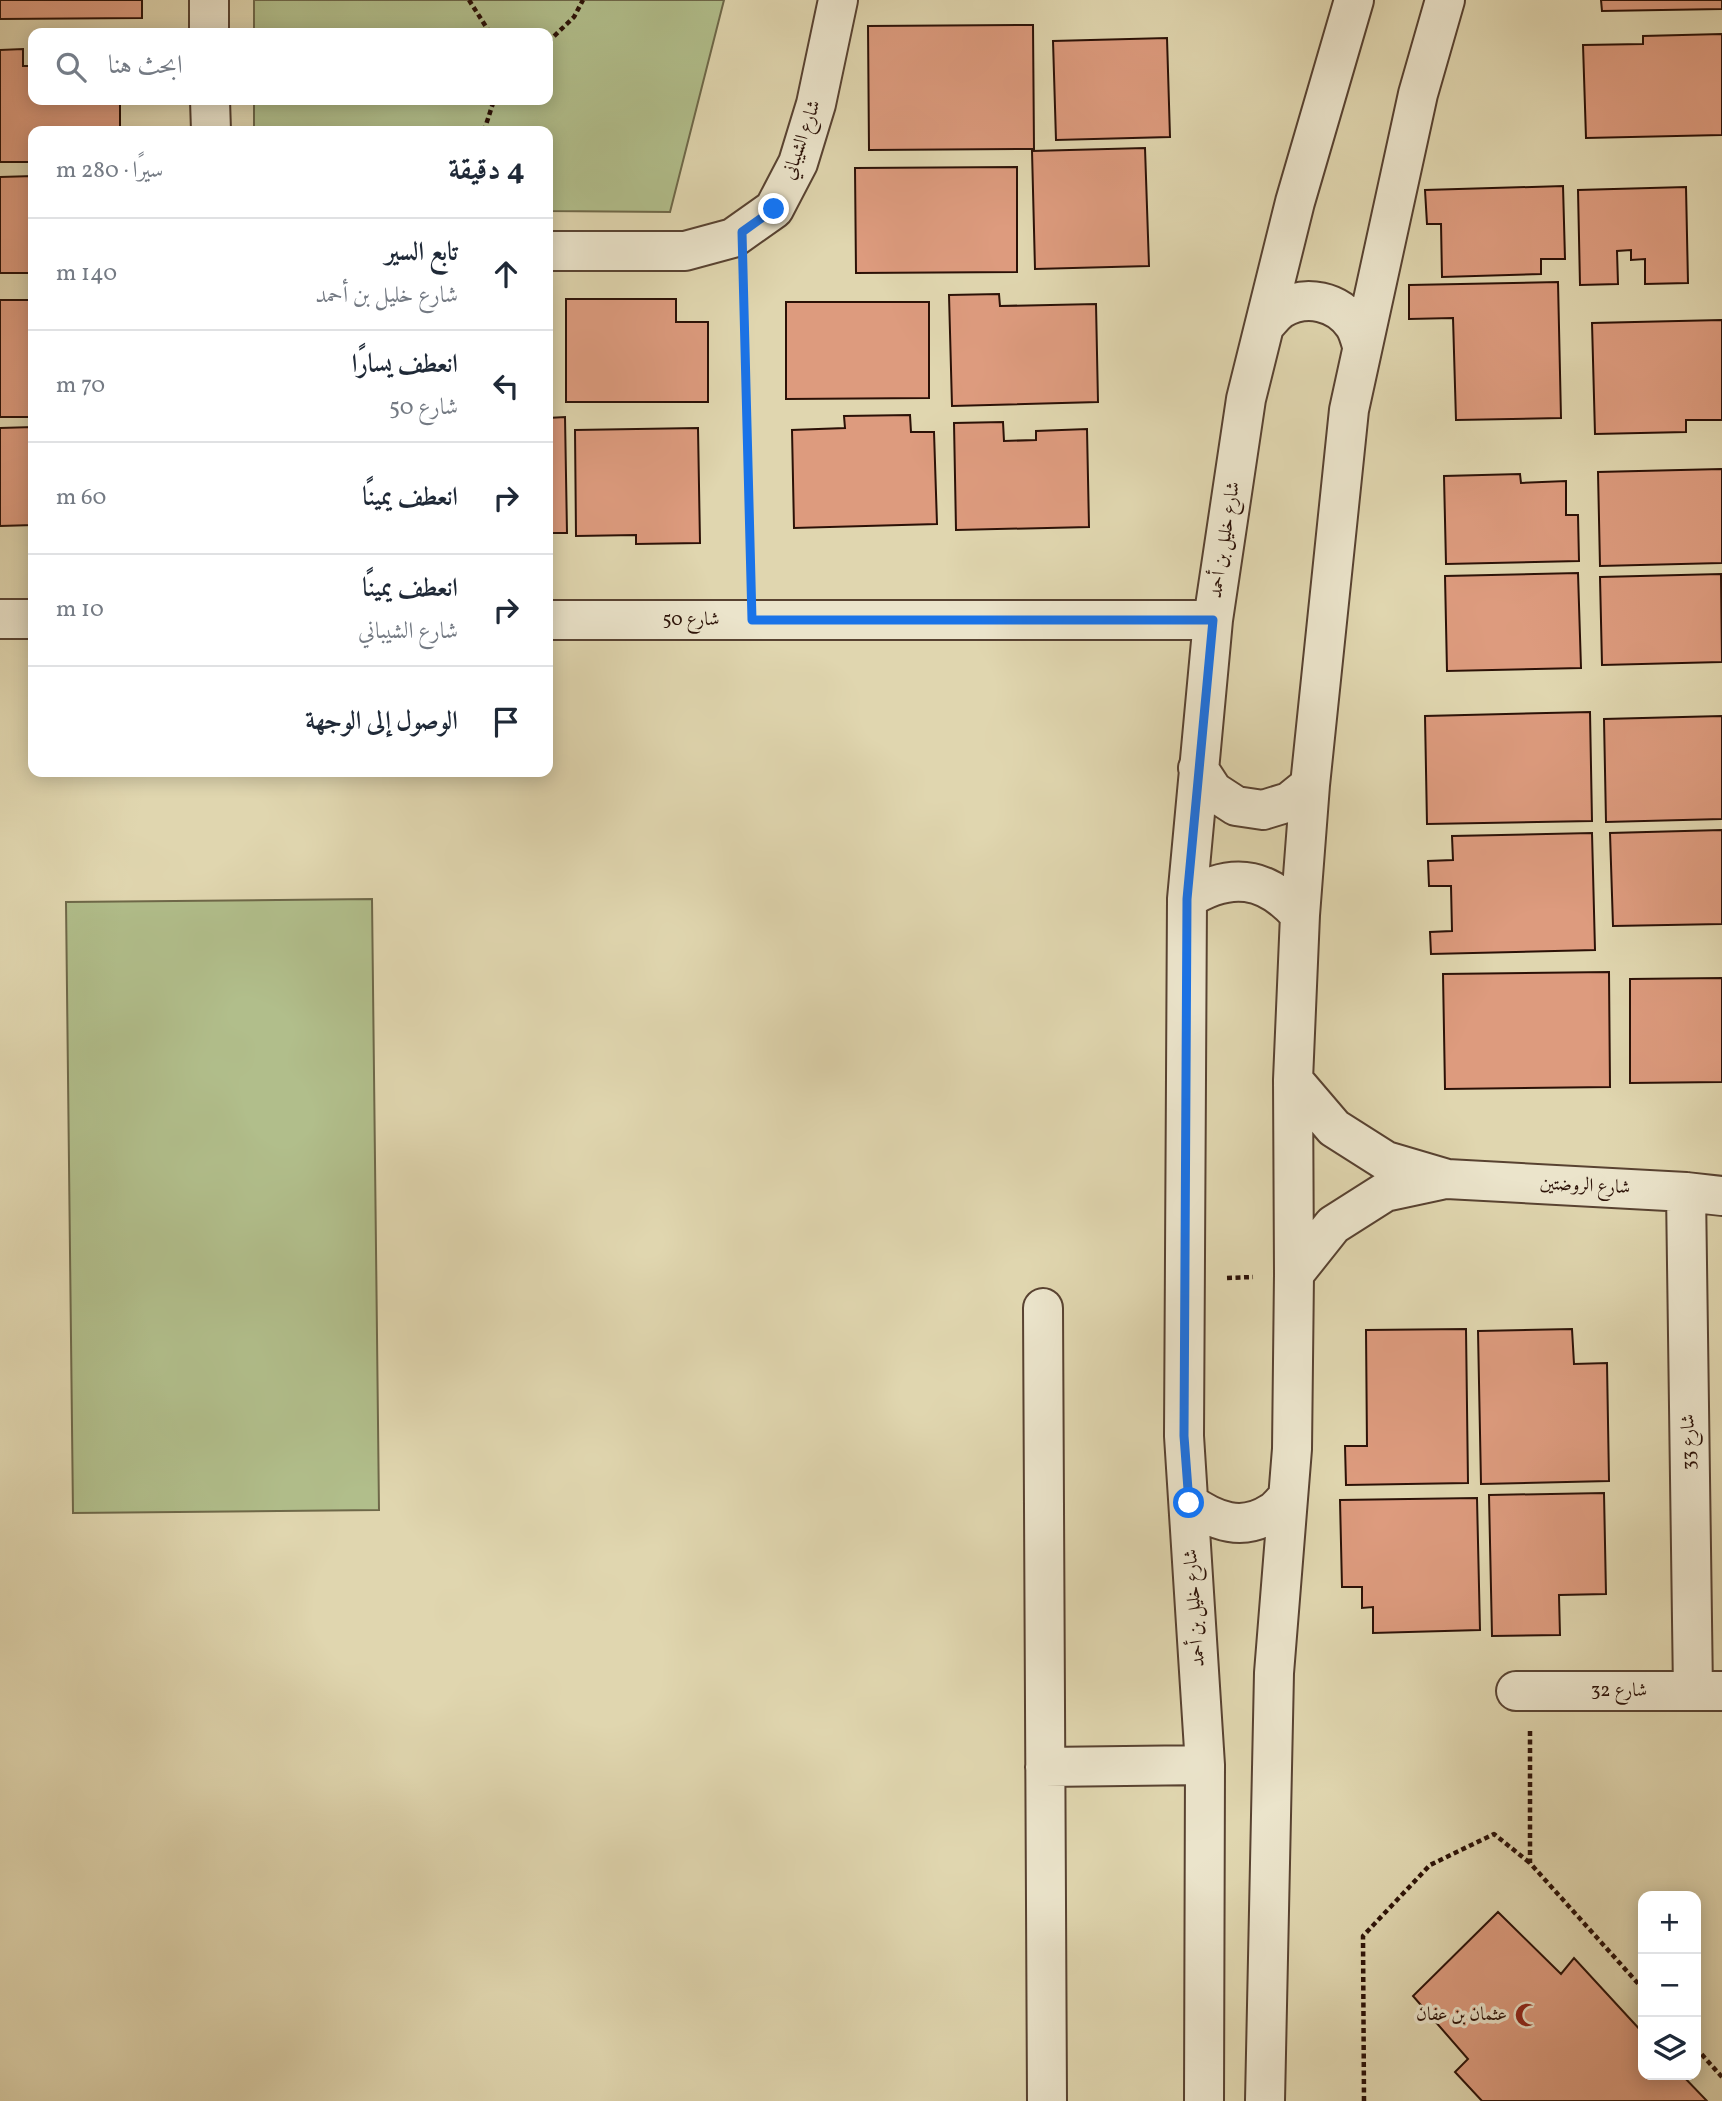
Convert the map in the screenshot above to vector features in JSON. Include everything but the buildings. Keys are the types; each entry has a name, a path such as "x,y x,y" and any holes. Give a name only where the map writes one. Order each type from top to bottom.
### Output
{"street":[{"path":"209,0 209,28"},
{"name":"شارع الشيباني","path":"553,251 685,251 733,239 774,209 798,163 816,104 838,0"},
{"name":"شارع خليل بن أحمد","path":"1204,2101 1205,1765 1184,1436 1187,899 1213,620 1247,399 1296,202 1354,0"},
{"path":"1265,2101 1274,1673 1292,1449 1293,1080 1300,915 1310,785 1349,410 1418,93 1445,0"},
{"path":"210,105 211,126"},
{"path":"1265,325 1280,310 1300,302 1321,301 1341,310 1355,326 1362,346"},
{"path":"0,619 28,619"},
{"name":"شارع 50","path":"553,620 1213,620"},
{"path":"1198,768 1213,791 1236,806 1263,810 1289,802 1310,785"},
{"path":"1187,899 1205,888 1225,882 1247,881 1268,888 1286,899 1300,915"},
{"name":"شارع الروضتين","path":"1293,1080 1334,1128 1386,1161 1447,1179 1704,1194"},
{"name":"شارع الروضتين","path":"1294,1274 1333,1225 1385,1192 1447,1179"},
{"name":"شارع 33","path":"1704,1194 1708,1691"},
{"path":"1043,1308 1047,2101"},
{"path":"1189,1503 1207,1516 1228,1523 1250,1522 1271,1514 1287,1498"},
{"name":"شارع 32","path":"1523,1691 1708,1691"},
{"path":"1045,1767 1205,1765"}],"path":[{"path":"469,0 487,28"},
{"path":"553,37 574,17 583,0"},
{"path":"486,126 492,105"},
{"path":"742,232 752,620"},
{"path":"1184,1281 1294,1274"},
{"path":"1523,1691 1530,1863"},
{"path":"1364,2101 1363,1936 1430,1865 1494,1834 1530,1863 1638,1983"},
{"path":"1701,2054 1722,2077"}],"green space":[{"path":"254,0 724,0 670,212 553,211 553,126 254,126 254,105 553,105 553,28 254,28"},
{"path":"372,899 379,1510 73,1513 66,902"}],"place":[{"name":"عثمان بن عفان","path":"1527,2015"}],"route":[{"path":"774,209 742,232 752,620 1213,620 1187,899 1184,1436 1189,1503"}]}
